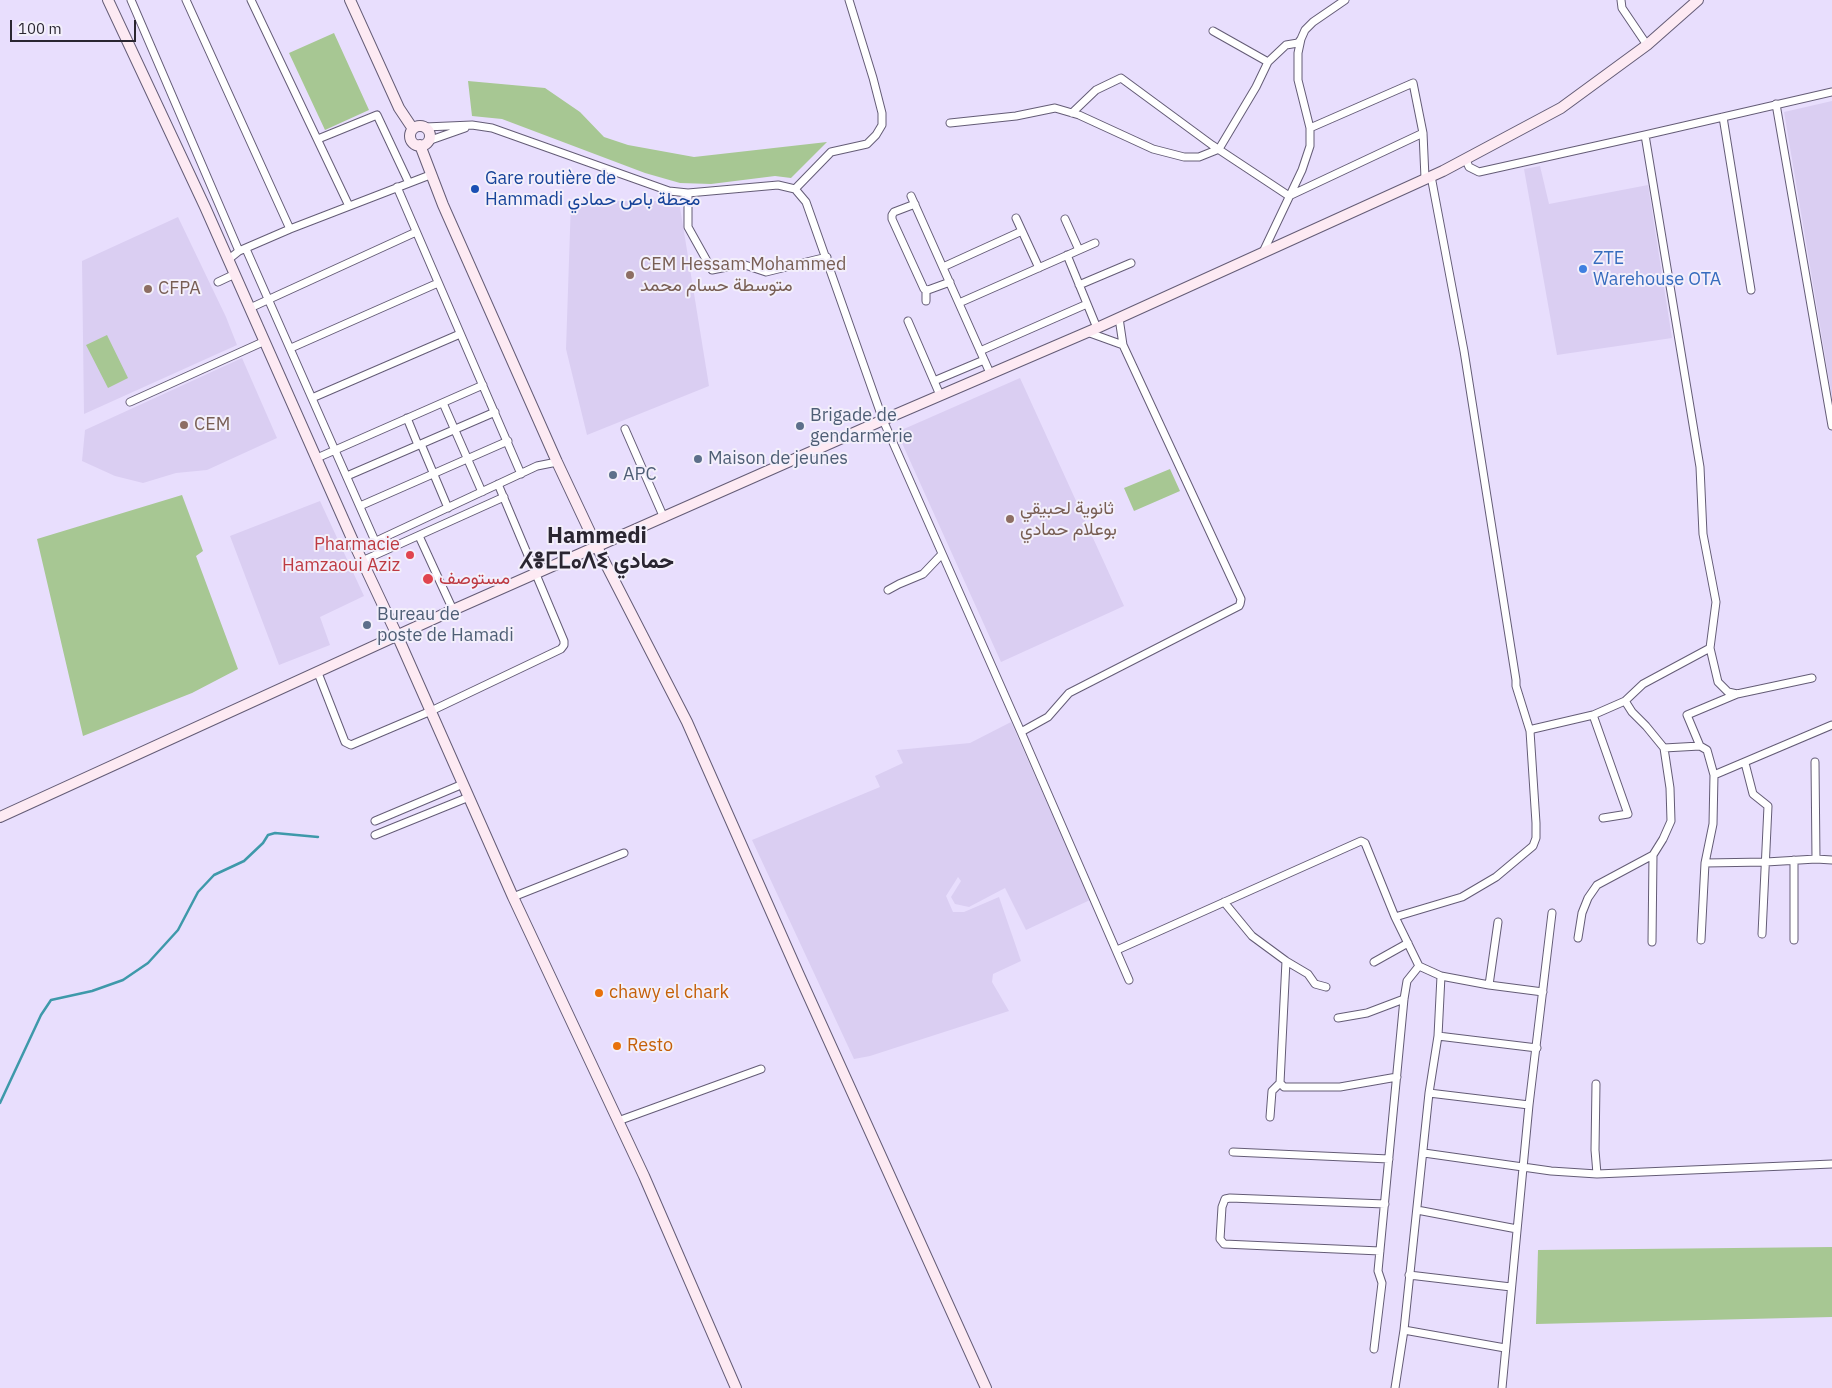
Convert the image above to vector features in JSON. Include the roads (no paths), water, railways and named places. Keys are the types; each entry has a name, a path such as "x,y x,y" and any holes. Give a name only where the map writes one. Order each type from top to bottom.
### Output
{"main road":[{"path":"108,0 229,259 513,897 644,1176 736,1388"},
{"path":"350,0 399,108 413,129"},
{"path":"0,816 318,673 397,635 990,373 1098,328 1466,160 1561,108 1647,45 1698,0"},
{"path":"424,143 415,144 412,140 411,134 417,126 425,127 430,133 424,143 430,174 557,462 597,547 687,722 986,1388"}],"street":[{"path":"131,0 242,250 291,348 375,541"},
{"path":"186,0 290,229"},
{"path":"251,0 349,206"},
{"path":"795,189 831,152 867,144 882,125 882,113 873,78 849,0"},
{"path":"950,123 1016,116 1055,108 1072,113 1153,149 1184,157 1199,157 1218,149 1256,87 1268,62 1286,45 1298,43 1313,22 1345,0"},
{"path":"1621,0 1622,8 1647,45"},
{"path":"1213,31 1268,62"},
{"path":"1263,252 1302,170 1310,146 1310,128 1298,80 1298,53 1301,39"},
{"path":"1072,113 1096,90 1121,78 1218,149 1289,196"},
{"path":"1310,128 1413,83 1423,132 1428,177 1465,360 1516,686 1530,731 1536,823 1536,838 1533,846 1496,877 1462,897 1395,917"},
{"path":"1466,160 1469,167 1478,172 1645,136 1832,92"},
{"path":"1776,104 1832,426"},
{"path":"318,139 377,115 409,183"},
{"path":"1723,117 1751,290"},
{"path":"424,143 472,125"},
{"path":"425,127 472,125 501,131 662,189 688,193 778,185 795,189 806,202 883,420 1129,980"},
{"path":"1289,196 1423,132"},
{"path":"1645,136 1700,467 1703,534 1716,602 1710,648 1718,682 1728,692 1737,694"},
{"path":"229,259 242,250 290,229 430,174"},
{"path":"397,187 521,474"},
{"path":"688,193 688,227 712,270 742,264 766,272 827,257"},
{"path":"911,196 990,373"},
{"path":"915,204 894,212 892,217 923,288 926,290 926,301"},
{"path":"1016,218 1039,268"},
{"path":"1065,219 1079,250"},
{"path":"943,267 1022,231"},
{"path":"250,308 416,232"},
{"path":"959,303 1095,243"},
{"path":"1067,255 1098,328"},
{"path":"1079,286 1131,263"},
{"path":"218,282 235,274"},
{"path":"926,290 950,282"},
{"path":"291,348 438,283"},
{"path":"980,351 1087,304"},
{"path":"1021,732 1048,717 1069,693 1240,604 1236,590 1123,345 1119,318"},
{"path":"908,321 940,395"},
{"path":"1087,332 1123,345"},
{"path":"312,398 460,334"},
{"path":"130,402 265,342"},
{"path":"934,381 984,360"},
{"path":"317,458 483,385"},
{"path":"443,403 482,492"},
{"path":"347,476 495,412"},
{"path":"407,418 448,508"},
{"path":"625,429 664,518"},
{"path":"360,506 508,441"},
{"path":"357,550 537,466 557,462"},
{"path":"318,673 345,742 351,745 431,711 561,649 564,641 498,484"},
{"path":"362,561 504,497"},
{"path":"419,536 453,610"},
{"path":"888,590 923,574 942,554"},
{"path":"1530,731 1593,715 1625,701 1643,684 1710,648"},
{"path":"1700,746 1687,715 1737,694 1812,678"},
{"path":"1625,701 1632,712 1664,748 1670,788 1671,821 1653,856 1652,942"},
{"path":"1593,715 1628,814 1603,818"},
{"path":"1714,775 1832,725"},
{"path":"1664,748 1700,746 1708,750 1714,775 1713,824 1706,863 1702,940"},
{"path":"1814,762 1816,859"},
{"path":"1745,763 1753,794 1768,806 1762,934"},
{"path":"375,821 463,784"},
{"path":"375,834 469,796"},
{"path":"1117,950 1361,841 1365,843 1395,917 1419,966 1441,976 1543,992"},
{"path":"513,897 624,853"},
{"path":"1578,938 1582,913 1588,898 1597,885 1653,856"},
{"path":"1794,860 1794,940"},
{"path":"1706,863 1832,860"},
{"path":"1224,902 1252,936 1286,961 1308,974 1315,984 1326,987"},
{"path":"1502,1388 1522,1167 1552,913"},
{"path":"1489,985 1498,922"},
{"path":"1374,962 1408,943"},
{"path":"1282,1085 1286,961"},
{"path":"1374,1350 1382,1283 1378,1271 1404,999 1407,981 1419,966"},
{"path":"1394,1388 1404,1330 1429,1093 1438,1036 1441,976"},
{"path":"1338,1018 1367,1013 1404,999"},
{"path":"1438,1036 1536,1048"},
{"path":"618,1121 761,1069"},
{"path":"1270,1117 1272,1091 1282,1085 1340,1087 1397,1077"},
{"path":"1596,1084 1595,1150 1597,1174"},
{"path":"1429,1093 1529,1105"},
{"path":"1233,1152 1389,1159"},
{"path":"1424,1153 1522,1167 1597,1174 1832,1164"},
{"path":"1380,1251 1224,1244 1220,1239 1222,1206 1225,1199 1230,1198 1385,1204"},
{"path":"1417,1210 1517,1229"},
{"path":"1410,1275 1511,1287"},
{"path":"1404,1330 1505,1348"}],"waterway":[{"path":"0,1103 41,1015 51,1000 92,991 123,980 148,963 178,930 198,892 214,875 244,861 263,843 268,835 275,833 318,837"}],"place":[{"name":"Gare routière de Hammadi محطة باص حمادي","path":"475,189"},
{"name":"ZTE Warehouse OTA","path":"1583,269"},
{"name":"CEM Hessam Mohammed متوسطة حسام محمد","path":"630,275"},
{"name":"CFPA","path":"148,289"},
{"name":"CEM","path":"184,425"},
{"name":"Brigade de gendarmerie","path":"800,426"},
{"name":"Maison de jeunes","path":"698,459"},
{"name":"APC","path":"613,475"},
{"name":"ثانوية لحبيقي بوعلام حمادي","path":"1010,519"},
{"name":"Pharmacie Hamzaoui Aziz","path":"410,555"},
{"name":"مستوصف","path":"428,579"},
{"name":"Bureau de poste de Hamadi","path":"367,625"},
{"name":"chawy el chark","path":"599,993"},
{"name":"Resto","path":"617,1046"}],"district":[{"name":"Hammedi ⵃⴻⵎⵎⴰⴷⵉ حمادي","path":"597,550"}]}
